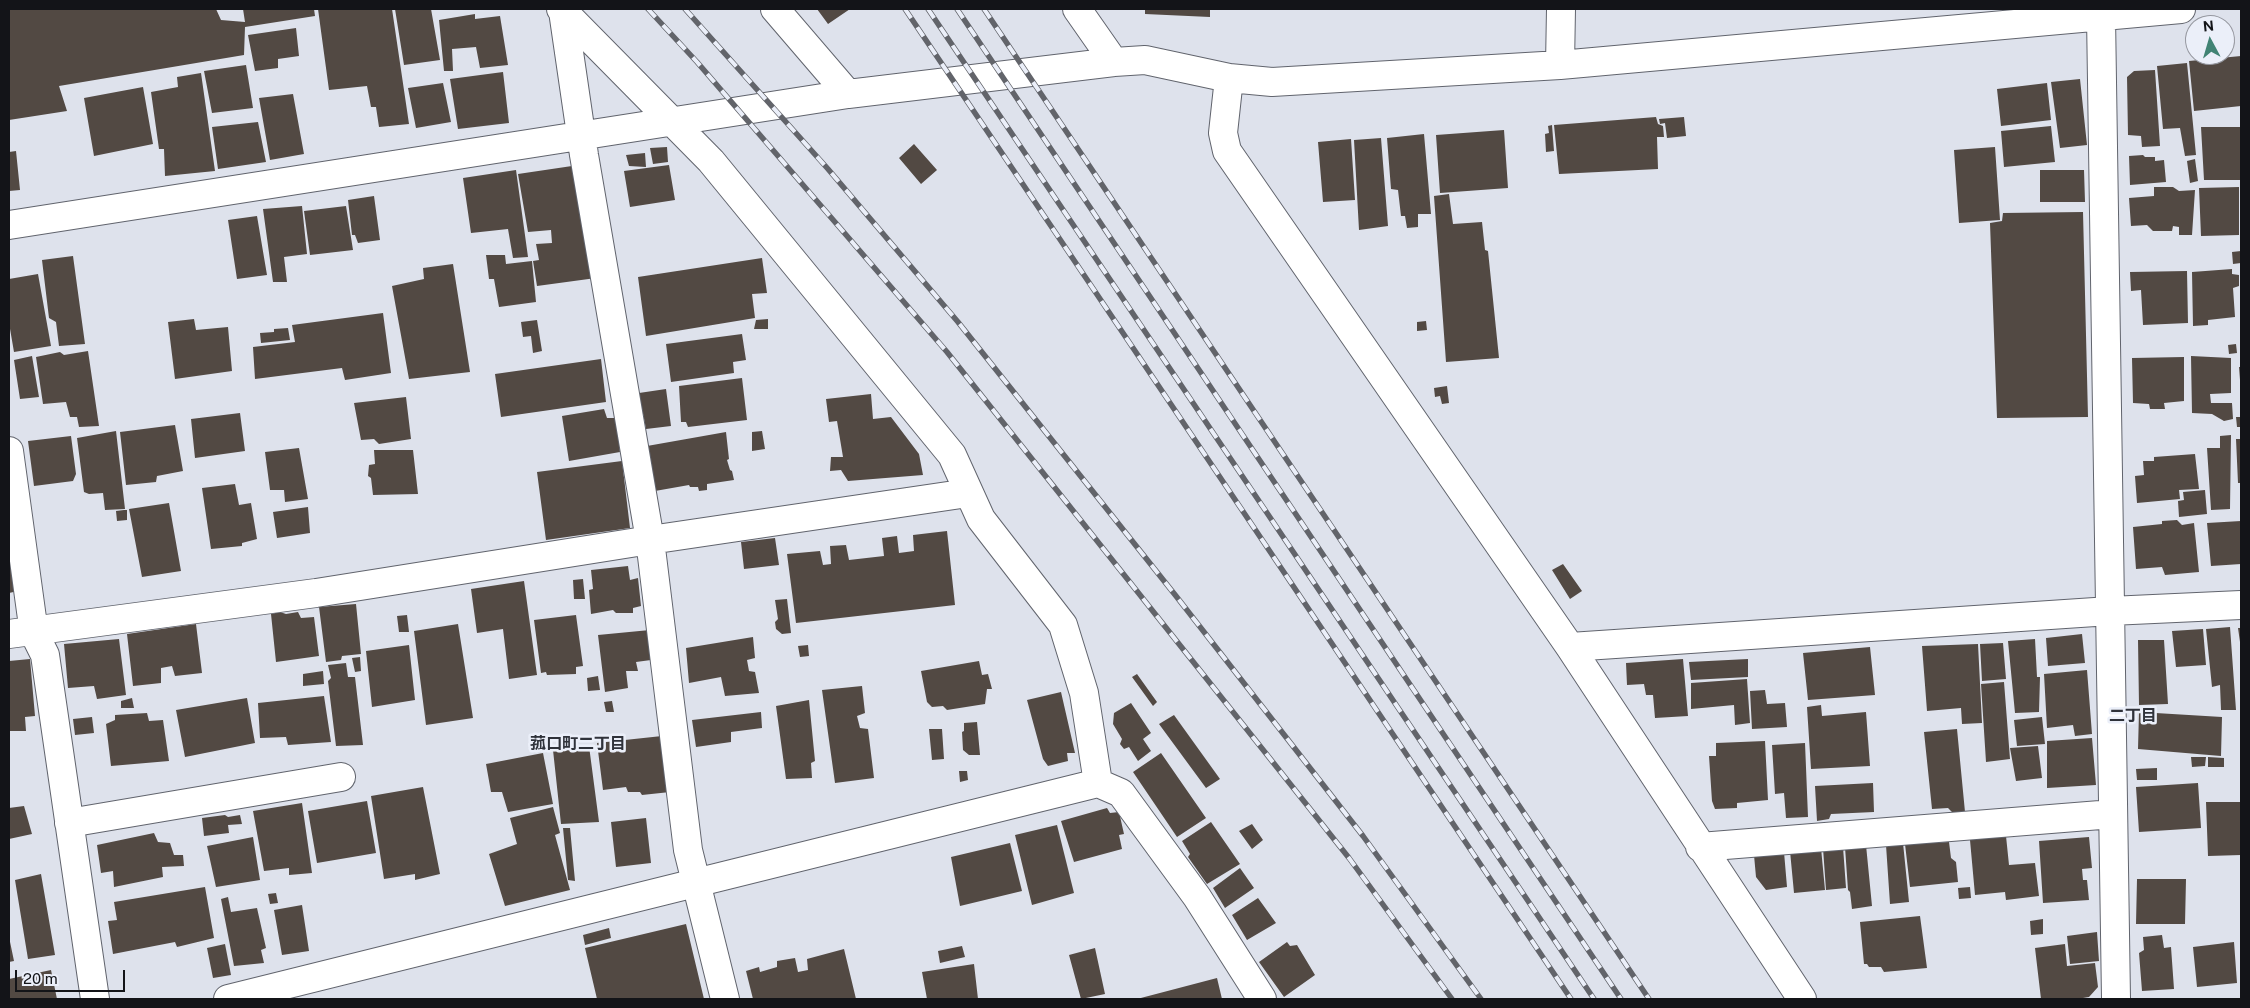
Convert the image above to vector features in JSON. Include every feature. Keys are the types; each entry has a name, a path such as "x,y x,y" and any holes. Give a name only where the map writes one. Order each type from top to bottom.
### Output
{"street":[{"path":"775,9 848,94"},
{"path":"1077,9 1114,62"},
{"path":"1560,65 1561,9"},
{"path":"9,224 848,94 1114,62 1145,60 1229,78 1272,82 1560,65 2181,9"},
{"path":"562,10 711,161 952,455 980,519 1063,625 1084,694 1098,782"},
{"path":"562,10 650,540 688,850 725,999"},
{"path":"2101,16 2116,999"},
{"path":"1229,78 1223,134 1227,151 1570,647 1700,847 1802,999"},
{"path":"9,451 21,634 45,655 95,999"},
{"path":"21,634 316,593 650,540 968,494"},
{"path":"1570,647 2110,611 2241,605"},
{"path":"69,823 341,777"},
{"path":"228,999 1098,782 1121,793 1197,897 1262,999"},
{"path":"1700,847 2113,814"}],"building":[{"path":"9,9 216,9 221,20 245,22 243,9 314,9 315,16 245,27 244,55 59,86 67,111 9,120"},
{"path":"318,9 392,9 409,124 379,127 376,107 371,107 367,86 329,90"},
{"path":"395,9 431,9 440,60 404,65"},
{"path":"817,9 850,9 828,24"},
{"path":"1145,9 1210,9 1210,17 1145,14"},
{"path":"475,14 475,19 500,16 508,65 480,68 476,47 452,49 453,71 444,71 439,20"},
{"path":"296,28 299,56 278,59 278,68 255,71 248,35"},
{"path":"2241,56 2241,106 2194,111 2189,65 2235,65 2235,57"},
{"path":"2185,63 2187,65 2196,155 2185,156 2180,128 2163,129 2157,66"},
{"path":"246,65 253,108 212,113 204,71"},
{"path":"2155,70 2160,146 2142,147 2141,136 2128,135 2127,77 2134,71"},
{"path":"503,72 509,123 458,129 450,79"},
{"path":"201,73 215,171 165,176 164,149 159,149 151,92 178,87 177,77"},
{"path":"2080,79 2087,145 2060,148 2051,82"},
{"path":"443,83 451,122 416,128 408,88"},
{"path":"2047,83 2051,120 2001,126 1997,89"},
{"path":"143,87 153,144 94,156 84,98"},
{"path":"293,94 304,154 270,160 259,98"},
{"path":"1656,117 1658,124 1663,126 1664,137 1657,137 1658,169 1559,174 1554,125"},
{"path":"1684,117 1686,136 1667,138 1665,123 1660,124 1659,119"},
{"path":"258,122 266,162 218,169 212,127"},
{"path":"1552,125 1554,151 1546,152 1545,134 1549,133 1548,126"},
{"path":"2051,126 2055,162 2004,167 2001,131"},
{"path":"2201,127 2241,127 2241,180 2204,180"},
{"path":"1504,130 1508,188 1440,193 1436,135"},
{"path":"1424,134 1431,214 1418,214 1418,227 1407,228 1405,216 1401,216 1398,190 1391,189 1387,138"},
{"path":"1381,138 1388,226 1359,230 1354,140"},
{"path":"1351,139 1355,200 1323,202 1318,142"},
{"path":"914,144 937,170 921,184 899,158"},
{"path":"667,147 668,162 653,164 650,148"},
{"path":"1995,147 2000,220 1959,223 1954,150"},
{"path":"16,151 20,190 9,191 9,152"},
{"path":"645,153 646,167 629,166 626,155"},
{"path":"2143,155 2145,157 2155,157 2155,161 2164,160 2166,182 2130,185 2129,156"},
{"path":"2195,159 2198,181 2190,183 2187,161"},
{"path":"669,165 675,200 630,207 624,171"},
{"path":"572,166 573,176 579,175 596,278 537,286 533,261 539,260 536,244 552,243 551,230 528,232 518,174"},
{"path":"516,170 528,257 513,258 508,229 471,233 463,178"},
{"path":"2040,170 2084,170 2085,202 2040,202"},
{"path":"2154,187 2173,187 2179,191 2195,190 2192,235 2179,235 2179,227 2173,226 2172,231 2153,231 2147,225 2131,226 2129,198 2154,196"},
{"path":"2239,187 2239,235 2201,236 2199,188"},
{"path":"1449,194 1453,224 1482,222 1485,250 1488,251 1499,358 1446,362 1434,196"},
{"path":"374,196 380,240 358,243 355,235 352,235 348,200"},
{"path":"302,206 307,254 284,257 287,282 273,282 263,209"},
{"path":"346,206 353,250 310,255 304,211"},
{"path":"2083,212 2088,417 1997,418 1990,223 2002,221 2003,213"},
{"path":"257,216 267,275 237,279 228,220"},
{"path":"2241,251 2241,263 2233,264 2232,252"},
{"path":"486,255 505,255 506,264 532,261 536,302 499,307 494,279 489,279"},
{"path":"73,256 85,344 59,346 56,322 49,318 42,260"},
{"path":"762,258 767,293 752,294 755,318 646,336 638,277"},
{"path":"453,264 470,372 409,379 392,286 424,279 423,268"},
{"path":"2232,269 2232,274 2239,275 2239,286 2233,288 2235,317 2208,320 2208,325 2193,326 2192,272"},
{"path":"2187,271 2188,323 2143,325 2141,290 2131,291 2130,272"},
{"path":"38,274 51,346 14,352 9,323 9,279"},
{"path":"383,313 391,373 345,380 342,368 255,379 253,347 295,342 292,325"},
{"path":"194,319 196,330 228,327 232,371 175,379 168,322"},
{"path":"768,319 768,329 754,329 756,320"},
{"path":"537,320 542,351 533,353 531,336 523,337 521,322"},
{"path":"1426,321 1427,330 1417,331 1417,322"},
{"path":"288,328 290,340 261,343 260,333"},
{"path":"742,334 746,360 733,362 734,373 671,382 666,344"},
{"path":"2236,344 2237,353 2229,354 2228,345"},
{"path":"88,351 99,426 79,427 77,417 70,417 66,402 43,404 36,357 60,352 64,355"},
{"path":"32,356 39,397 20,399 14,360"},
{"path":"2191,356 2231,358 2231,393 2210,394 2211,403 2232,403 2233,419 2224,421 2212,414 2192,413"},
{"path":"2184,357 2184,401 2164,403 2165,409 2150,409 2149,404 2133,403 2132,358"},
{"path":"601,359 606,402 501,417 495,374"},
{"path":"2239,367 2241,367 2241,380 2240,380"},
{"path":"742,378 747,420 688,427 686,422 681,422 679,386"},
{"path":"1447,386 1449,403 1442,404 1440,396 1435,397 1434,388"},
{"path":"666,389 671,426 646,429 639,393"},
{"path":"871,394 873,419 891,417 919,454 923,475 848,481 841,470 830,471 831,457 843,457 837,421 829,422 826,399"},
{"path":"406,397 411,439 379,444 374,439 361,440 354,403"},
{"path":"604,409 607,418 616,418 620,452 569,461 562,416"},
{"path":"240,413 245,451 195,458 191,419"},
{"path":"2236,417 2241,417 2241,427 2237,427"},
{"path":"175,425 183,471 157,476 156,482 126,485 120,432"},
{"path":"116,431 125,509 105,510 103,493 89,494 84,492 77,438"},
{"path":"762,431 765,449 752,451 752,432"},
{"path":"726,432 729,459 727,460 734,480 707,484 707,490 699,491 698,487 690,487 689,485 655,491 647,446"},
{"path":"2231,435 2230,509 2211,510 2207,448 2220,448 2220,436"},
{"path":"71,436 76,474 73,481 34,486 28,441"},
{"path":"2236,439 2241,439 2241,483 2238,483"},
{"path":"299,448 308,499 285,502 284,490 270,490 265,452"},
{"path":"374,450 413,450 418,494 373,495 371,478 368,476 369,465 375,464"},
{"path":"2195,454 2199,489 2179,490 2180,499 2137,503 2135,476 2144,475 2143,461 2154,461 2154,457"},
{"path":"622,461 630,528 546,540 537,472"},
{"path":"235,484 239,505 251,503 257,539 242,543 242,546 211,549 202,488"},
{"path":"2205,490 2207,514 2179,517 2178,501 2184,500 2183,492"},
{"path":"169,503 181,571 142,577 129,509"},
{"path":"308,507 310,533 277,538 273,512"},
{"path":"127,510 127,520 117,521 116,511"},
{"path":"2177,520 2182,525 2194,523 2199,572 2165,575 2162,567 2136,569 2133,527 2162,524 2162,521"},
{"path":"2241,521 2241,564 2211,566 2207,523"},
{"path":"947,531 955,605 796,623 787,554 820,551 823,565 831,564 830,546 846,545 849,560 884,556 882,538 897,536 899,553 914,551 913,535"},
{"path":"775,538 779,565 744,569 741,542"},
{"path":"9,545 18,591 9,593"},
{"path":"1563,564 1582,591 1570,599 1552,570"},
{"path":"628,566 630,580 638,578 641,606 633,608 633,613 616,613 613,610 591,614 589,590 593,589 591,570"},
{"path":"583,579 585,599 574,599 573,580"},
{"path":"524,581 537,675 509,679 503,629 477,633 471,589"},
{"path":"787,599 791,633 782,634 776,629 775,622 778,619 775,600"},
{"path":"356,604 361,654 342,656 341,660 326,662 319,607"},
{"path":"280,612 286,614 298,612 301,618 314,617 319,656 276,662 271,614"},
{"path":"407,615 409,632 399,632 397,616"},
{"path":"576,615 583,666 576,667 576,674 547,675 546,672 541,673 534,620"},
{"path":"196,624 202,673 175,676 172,666 161,668 161,683 133,686 127,634"},
{"path":"458,624 473,718 426,725 414,631"},
{"path":"2230,627 2236,710 2221,710 2220,685 2212,687 2206,629"},
{"path":"2238,628 2241,628 2241,642 2240,642"},
{"path":"2203,629 2206,665 2176,667 2172,631"},
{"path":"650,630 651,660 636,662 638,671 626,671 628,688 605,692 598,635"},
{"path":"2082,634 2085,663 2048,666 2046,638"},
{"path":"753,637 755,658 747,660 749,671 755,672 759,693 725,696 721,677 689,683 686,648"},
{"path":"119,639 126,695 97,699 94,686 68,688 64,644"},
{"path":"2035,639 2037,677 2040,677 2039,712 2015,713 2008,641"},
{"path":"2138,640 2164,640 2168,704 2139,705"},
{"path":"2003,643 2006,679 1982,681 1980,644"},
{"path":"1978,644 1982,723 1962,724 1961,708 1927,711 1922,646"},
{"path":"409,645 415,700 372,707 366,651"},
{"path":"808,645 809,656 800,657 798,646"},
{"path":"1870,647 1875,695 1808,700 1803,653"},
{"path":"360,657 361,671 355,672 352,658"},
{"path":"30,659 35,716 25,717 26,731 9,731 9,661"},
{"path":"1683,659 1688,716 1655,718 1653,695 1646,695 1644,684 1627,685 1626,663"},
{"path":"1748,659 1748,677 1691,680 1689,662"},
{"path":"979,661 982,675 988,674 992,689 987,689 985,704 947,710 943,706 932,707 927,702 921,671"},
{"path":"346,663 348,677 355,677 363,745 336,746 328,681 331,678 328,665"},
{"path":"2087,670 2092,734 2075,736 2073,725 2047,728 2044,674"},
{"path":"323,671 324,684 303,686 303,674"},
{"path":"1137,674 1157,702 1153,706 1132,677"},
{"path":"598,676 600,690 588,691 587,678"},
{"path":"1747,679 1750,723 1735,725 1734,705 1691,709 1691,683"},
{"path":"2004,682 2010,759 1986,762 1981,684"},
{"path":"862,686 865,713 857,716 860,728 868,729 874,778 835,783 822,690"},
{"path":"1765,690 1767,704 1785,703 1787,727 1752,729 1750,691"},
{"path":"1061,692 1075,753 1067,753 1068,761 1048,766 1043,759 1027,700"},
{"path":"324,696 331,742 288,745 286,737 260,738 258,703"},
{"path":"132,698 134,708 121,708 121,701"},
{"path":"247,698 255,743 185,757 176,710"},
{"path":"809,700 815,761 811,763 812,778 786,779 776,706"},
{"path":"612,701 614,712 606,712 604,702"},
{"path":"1131,703 1151,733 1143,739 1151,751 1138,761 1129,747 1124,749 1120,744 1122,739 1113,724 1114,713"},
{"path":"1821,705 1822,716 1866,712 1870,766 1811,769 1807,707"},
{"path":"761,712 762,728 731,732 731,742 696,747 692,720"},
{"path":"2139,712 2222,717 2221,756 2138,749"},
{"path":"147,713 149,721 163,720 169,761 111,766 106,724 115,720 115,715"},
{"path":"1174,715 1220,779 1206,788 1159,724"},
{"path":"92,717 94,733 75,735 73,719"},
{"path":"2042,717 2045,744 2017,746 2014,720"},
{"path":"977,722 980,755 969,755 963,750 962,732 964,731 964,723"},
{"path":"929,729 942,729 944,759 932,760"},
{"path":"1957,729 1965,812 1953,813 1948,808 1932,809 1924,732"},
{"path":"662,736 670,792 642,795 640,792 628,792 626,787 603,790 597,743"},
{"path":"2092,738 2096,785 2047,788 2047,741"},
{"path":"1765,741 1768,800 1737,803 1737,808 1715,809 1712,801 1709,756 1716,756 1716,743"},
{"path":"1805,743 1808,817 1786,818 1784,793 1775,794 1772,745"},
{"path":"589,746 599,822 561,824 553,750"},
{"path":"2038,746 2042,778 2016,781 2010,748"},
{"path":"543,753 553,804 508,812 502,792 491,792 486,764"},
{"path":"1161,753 1206,818 1177,837 1133,772"},
{"path":"2191,757 2206,757 2205,766 2192,767"},
{"path":"2208,757 2224,758 2224,767 2208,767"},
{"path":"2157,768 2157,780 2137,780 2136,769"},
{"path":"959,771 967,771 968,780 960,782"},
{"path":"1873,783 1874,812 1831,814 1829,819 1817,821 1815,786"},
{"path":"2198,783 2201,828 2139,832 2136,787"},
{"path":"423,787 440,874 415,880 415,874 384,879 371,796"},
{"path":"367,801 376,853 317,863 308,811"},
{"path":"2206,802 2241,802 2241,855 2208,856"},
{"path":"302,803 312,873 289,875 289,868 264,871 253,811"},
{"path":"24,806 32,834 9,839 9,808"},
{"path":"553,807 560,833 555,835 570,890 505,906 489,854 517,844 510,818"},
{"path":"1107,808 1110,813 1119,812 1124,834 1119,835 1122,849 1074,862 1061,821"},
{"path":"225,815 228,817 240,815 242,824 228,825 229,833 204,836 202,818"},
{"path":"646,818 651,863 616,867 611,822"},
{"path":"1211,822 1240,864 1207,884 1188,857 1190,854 1182,841"},
{"path":"1252,824 1263,840 1252,849 1239,831"},
{"path":"1057,825 1074,893 1032,905 1015,835"},
{"path":"563,828 570,828 575,881 568,880"},
{"path":"154,833 158,842 170,843 174,855 183,855 184,866 162,867 163,877 114,887 113,871 101,873 97,845"},
{"path":"2006,836 2009,865 2035,863 2039,896 2006,900 2005,892 1975,895 1970,840"},
{"path":"253,837 260,880 216,887 207,846"},
{"path":"2089,837 2092,868 2082,869 2083,880 2087,880 2089,900 2043,903 2039,841"},
{"path":"1949,842 1951,858 1956,862 1958,882 1910,887 1905,844"},
{"path":"1010,843 1022,891 960,906 951,857"},
{"path":"1903,843 1909,902 1890,904 1886,845"},
{"path":"1866,845 1872,906 1852,909 1850,892 1848,890 1845,847"},
{"path":"1843,847 1846,888 1826,890 1823,848"},
{"path":"1821,848 1825,890 1794,893 1790,851"},
{"path":"1784,852 1787,887 1766,890 1756,877 1754,855"},
{"path":"1240,868 1254,888 1225,908 1213,888"},
{"path":"41,874 55,955 28,959 15,880"},
{"path":"2137,879 2186,879 2185,924 2136,924"},
{"path":"205,887 214,938 177,947 175,942 113,954 108,921 117,920 114,902"},
{"path":"1970,887 1971,898 1959,899 1958,888"},
{"path":"276,893 278,903 270,904 268,894"},
{"path":"228,897 231,912 257,908 266,948 261,950 264,963 234,966 221,899"},
{"path":"1258,898 1276,923 1247,940 1232,915"},
{"path":"302,905 309,951 282,955 274,910"},
{"path":"1920,916 1927,968 1884,972 1881,967 1869,967 1867,964 1864,964 1860,922"},
{"path":"2043,919 2043,934 2031,935 2030,921"},
{"path":"686,924 704,999 597,999 585,948"},
{"path":"609,928 611,938 585,945 583,935"},
{"path":"2097,932 2099,961 2070,964 2067,936"},
{"path":"2162,935 2164,948 2171,947 2174,989 2142,991 2139,953 2144,950 2143,937"},
{"path":"9,937 14,961 9,962"},
{"path":"1287,942 1290,946 1297,945 1315,975 1284,997 1259,962"},
{"path":"2234,942 2237,983 2197,987 2193,947"},
{"path":"225,944 231,975 213,978 207,948"},
{"path":"2065,944 2067,966 2095,963 2098,987 2089,997 2041,999 2035,948"},
{"path":"962,946 965,957 940,963 938,951"},
{"path":"1095,948 1105,994 1081,999 1069,955"},
{"path":"844,949 856,999 753,999 746,971 759,967 760,972 777,967 777,961 795,958 798,972 808,970 807,959"},
{"path":"974,964 978,999 927,999 922,972"},
{"path":"51,970 57,999 9,999 9,979"},
{"path":"1217,978 1222,999 1137,999"}],"railway":[{"path":"648,9 697,62 947,352 1349,858 1452,999"},
{"path":"685,9 828,169 958,322 1176,596 1363,836 1481,999"},
{"path":"905,9 1571,999"},
{"path":"928,9 1594,999"},
{"path":"957,9 1621,999"},
{"path":"984,9 1649,999"}],"district":[{"name":"二丁目","path":"2133,716"},
{"name":"菰口町二丁目","path":"578,744"}]}
